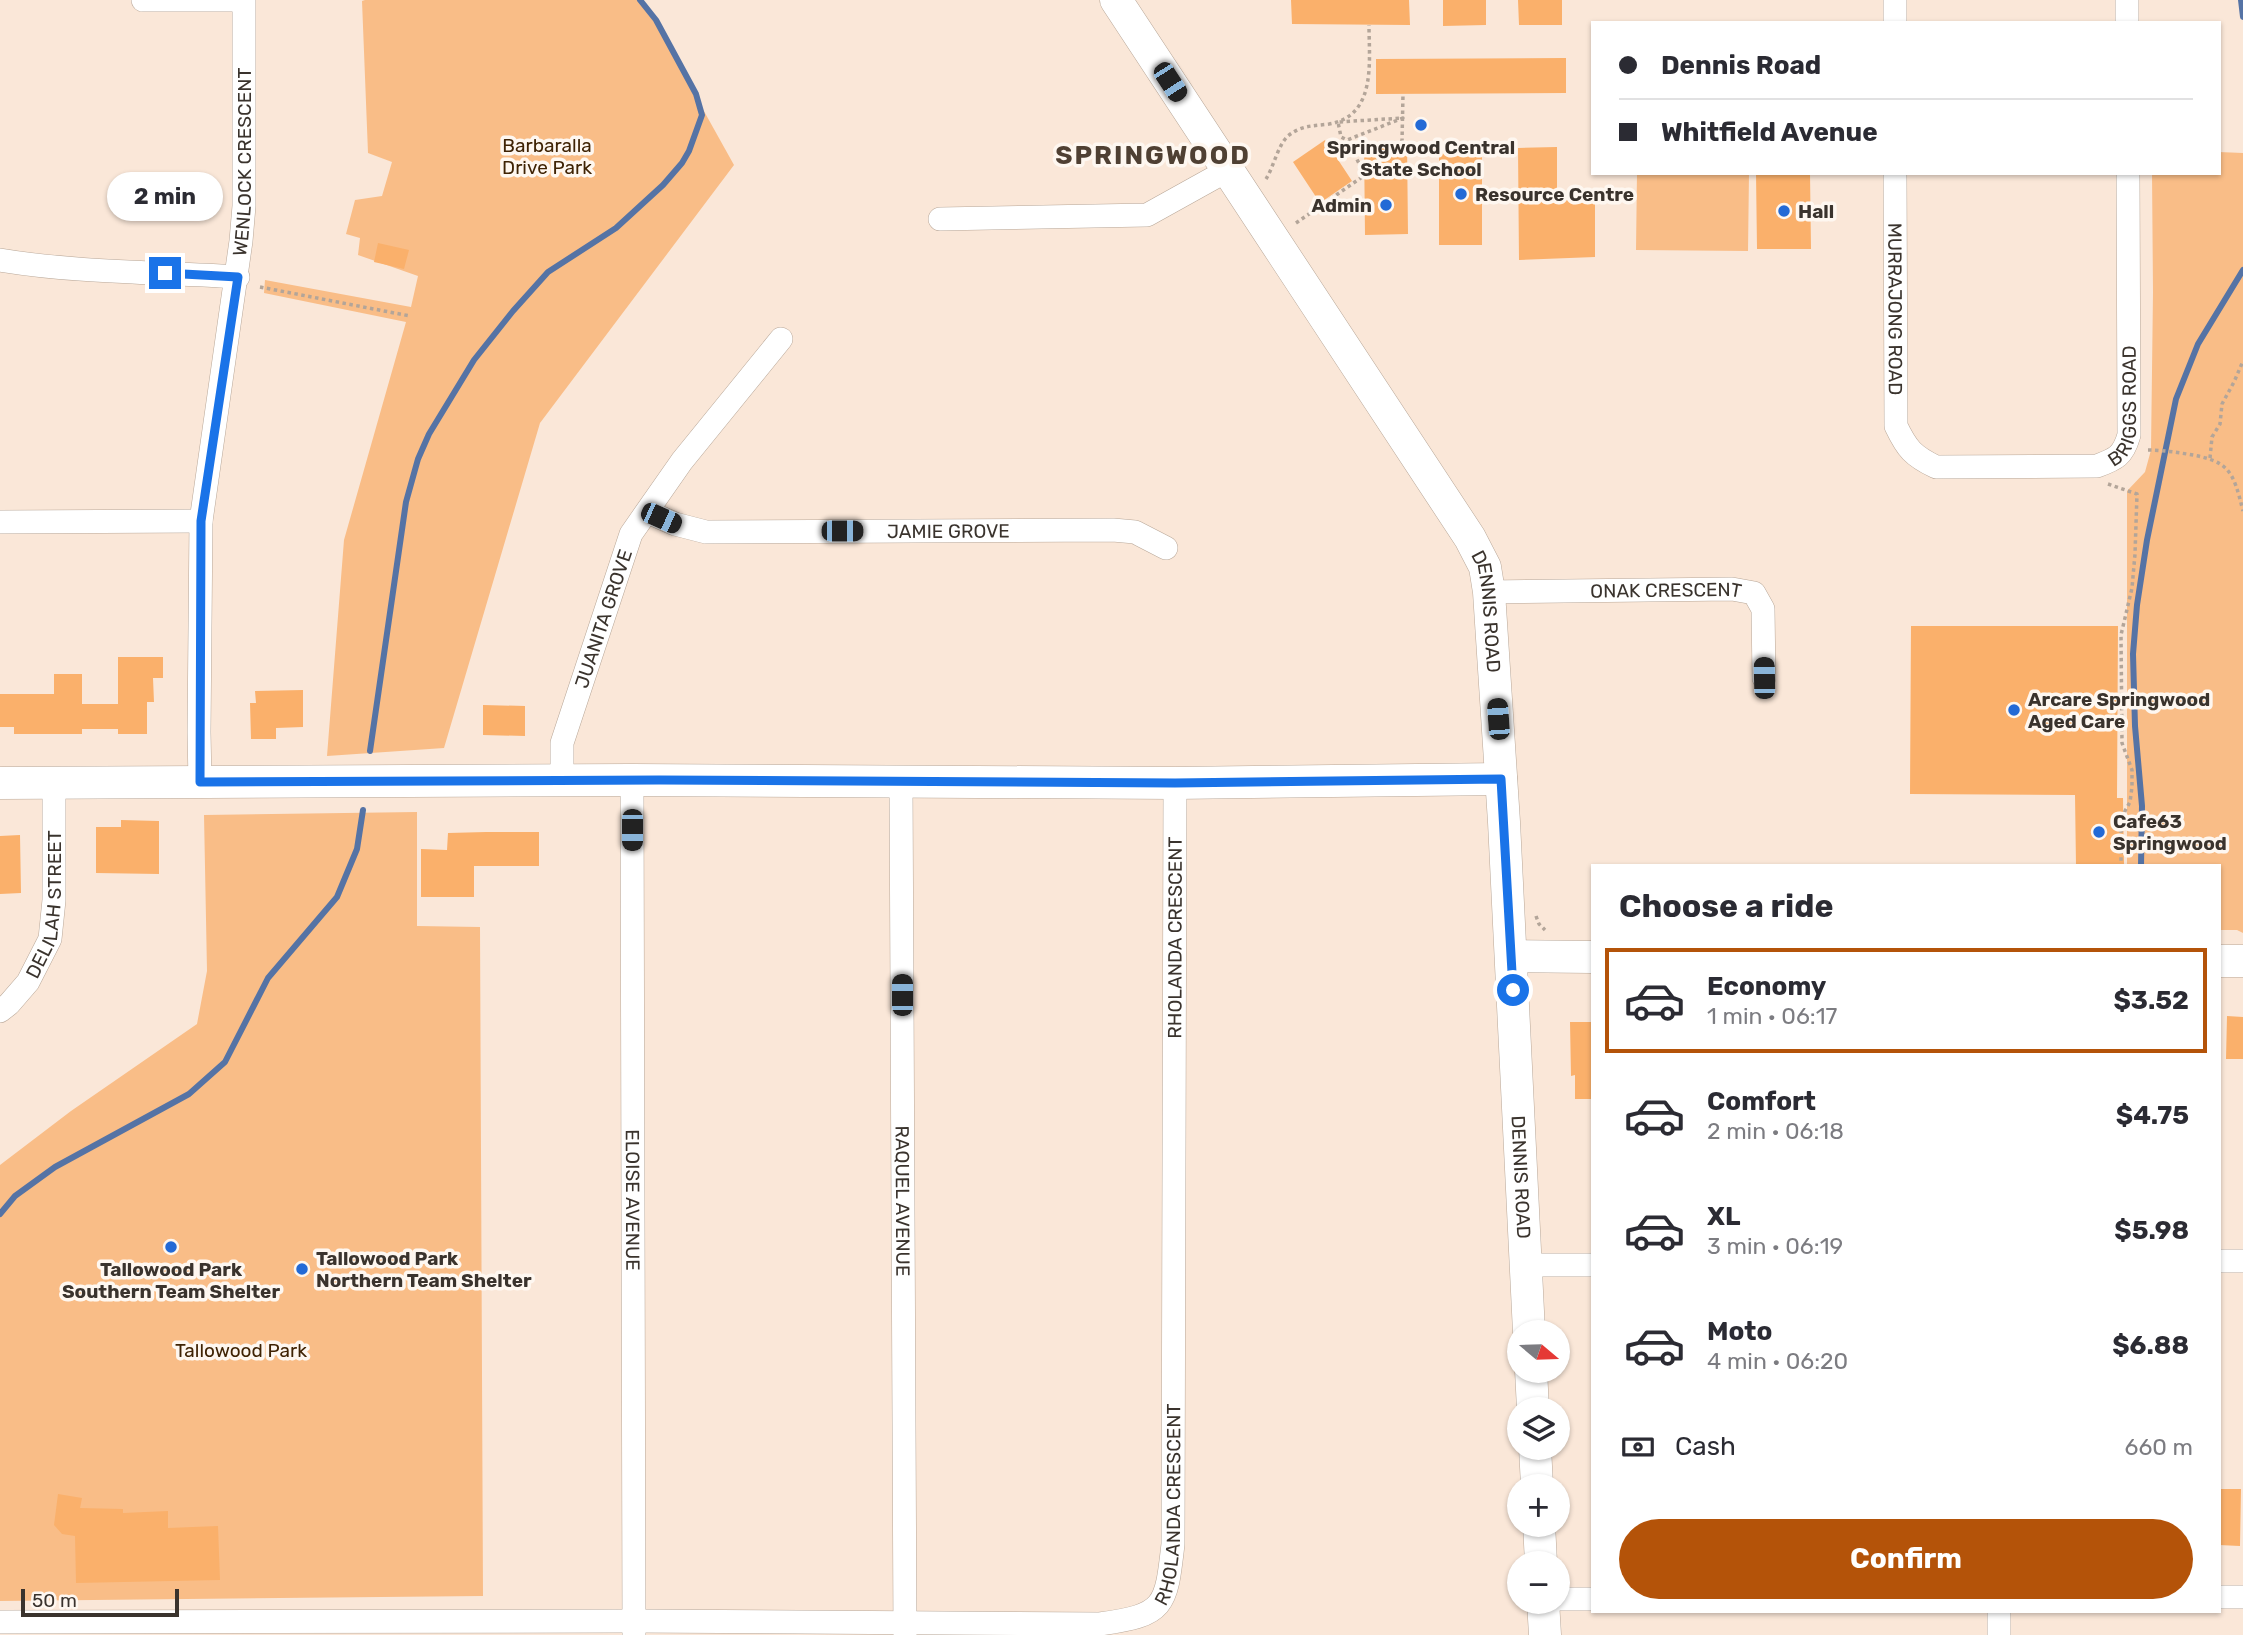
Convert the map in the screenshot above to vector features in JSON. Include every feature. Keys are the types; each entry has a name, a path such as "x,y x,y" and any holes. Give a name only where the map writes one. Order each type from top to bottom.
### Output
{"street":[{"path":"143,0 233,0"},
{"name":"WENLOCK CRESCENT","path":"200,782 201,521 238,277 244,206 244,0"},
{"name":"DENNIS ROAD","path":"1116,0 1471,538 1485,567 1489,592 1501,779 1528,1320"},
{"path":"1895,0 1895,21"},
{"path":"2127,0 2127,21"},
{"path":"940,219 1147,215 1228,170"},
{"name":"MURRAJONG ROAD","path":"1895,175 1896,426 1905,445"},
{"name":"BRIGGS ROAD","path":"1905,445 1916,457 1937,467 2097,466 2115,460 2125,449 2129,435 2128,175"},
{"path":"0,260 98,271 238,277"},
{"name":"JUANITA GROVE","path":"562,780 562,743 631,534 682,461 781,339"},
{"name":"JAMIE GROVE","path":"648,512 675,524 706,532 1113,530 1135,532 1166,548"},
{"path":"0,522 201,521"},
{"name":"ONAK CRESCENT","path":"1489,592 1732,589 1754,593 1763,609 1764,678"},
{"path":"0,783 632,780 1175,783 1501,779"},
{"name":"ELOISE AVENUE","path":"632,780 634,1628"},
{"name":"RAQUEL AVENUE","path":"901,781 905,1629"},
{"name":"DELILAH STREET","path":"0,1011 28,982 50,939 54,900 54,782"},
{"name":"RHOLANDA CRESCENT","path":"0,1622 110,1629 905,1629 1100,1624 1136,1619 1156,1609 1169,1582 1173,1544 1175,783"},
{"path":"1511,956 1591,957"},
{"path":"2221,961 2243,961"},
{"path":"2221,1261 2243,1261"},
{"path":"1526,1265 1591,1265"},
{"path":"2221,1597 2243,1597"},
{"path":"1570,1599 1591,1599"},
{"path":"1999,1613 1999,1635"},
{"path":"1544,1614 1545,1635"}],"path":[{"path":"1338,122 1354,109 1366,94 1369,25"},
{"path":"1402,142 1403,94"},
{"path":"1266,179 1282,143 1308,125 1403,118"},
{"path":"1347,141 1403,118"},
{"path":"1296,223 1365,175 1342,136 1338,122"},
{"path":"260,287 410,316"},
{"path":"2210,458 2212,437 2220,424 2222,404 2243,361"},
{"path":"2157,450 2210,458 2222,464 2237,488 2243,511"},
{"path":"2104,481 2112,487 2137,494 2132,588 2121,635 2122,743 2132,770 2130,802 2121,829 2121,864"}],"green space":[{"name":"Barbaralla Drive Park","path":"642,0 734,165 540,423 444,748 327,756 344,540 406,322 264,293 265,280 411,307 418,276 358,255 360,238 346,234 355,200 382,196 392,162 368,153 362,1"},
{"path":"2221,152 2243,153 2243,933 2237,930 2221,930 2221,864 2127,864 2127,491 2145,472 2151,450 2152,175 2221,175"},
{"path":"1637,175 1749,175 1748,251 1636,250"},
{"name":"Tallowood Park","path":"417,812 417,926 480,927 483,1596 0,1601 0,1165 71,1111 197,1024 207,971 204,815"}],"building":[{"path":"1291,0 1409,0 1410,25 1292,24"},
{"path":"1443,0 1486,0 1486,25 1443,26"},
{"path":"1518,0 1562,0 1562,25 1519,25"},
{"path":"1566,58 1566,93 1376,94 1376,59"},
{"path":"1325,140 1352,181 1320,203 1293,162"},
{"name":"Admin","path":"1364,142 1407,142 1408,234 1365,235"},
{"name":"Resource Centre","path":"1482,143 1482,245 1439,245 1439,144"},
{"path":"1557,147 1557,200 1595,199 1595,257 1519,260 1518,148"},
{"name":"Hall","path":"1756,175 1810,175 1811,249 1757,249"},
{"path":"378,243 409,250 404,269 374,262"},
{"name":"Arcare Springwood Aged Care","path":"1911,626 2118,626 2117,798 2123,798 2124,864 2076,864 2075,795 1910,794"},
{"path":"118,657 163,657 163,678 153,678 154,702 147,702 147,734 118,734 118,729 82,729 82,734 14,734 14,727 0,727 0,694 54,694 54,674 82,674 82,704 118,704"},
{"path":"303,690 303,727 276,728 276,739 251,739 250,703 256,703 255,691"},
{"path":"483,705 525,706 525,736 483,735"},
{"path":"121,820 159,821 159,874 96,873 96,827 121,827"},
{"path":"539,832 539,866 474,866 474,897 421,897 421,849 447,850 448,833"},
{"path":"20,835 21,893 0,894 0,836"},
{"path":"2227,1016 2243,1017 2243,1059 2226,1059"},
{"path":"1570,1022 1591,1022 1591,1099 1575,1099 1575,1075 1571,1076"},
{"path":"2221,1489 2241,1489 2240,1546 2221,1545"},
{"path":"58,1494 82,1498 80,1508 123,1509 123,1513 168,1511 168,1528 218,1526 220,1580 76,1583 75,1536 62,1534 54,1525"}],"waterway":[{"path":"370,751 406,502 418,459 429,434 474,360 513,311 548,272 616,228 663,185 689,151 702,115 696,94 656,20 640,0"},
{"path":"2241,0 2243,17"},
{"path":"2141,864 2142,806 2135,726 2133,654 2147,540 2176,399 2198,344 2243,270"},
{"path":"0,1214 15,1196 55,1167 189,1094 225,1062 268,978 337,897 357,849 363,810"}],"place":[{"name":"Springwood Central State School","path":"1421,125"},
{"name":"Resource Centre","path":"1461,194"},
{"name":"Admin","path":"1386,205"},
{"name":"Hall","path":"1784,211"},
{"name":"Arcare Springwood Aged Care","path":"2014,710"},
{"name":"Cafe63 Springwood","path":"2099,832"},
{"name":"Tallowood Park Southern Team Shelter","path":"171,1247"},
{"name":"Tallowood Park Northern Team Shelter","path":"302,1269"}],"district":[{"name":"SPRINGWOOD","path":"1153,155"}],"route":[{"path":"165,273 238,277 201,521 200,782 659,780 1175,783 1501,779 1513,990"}]}
